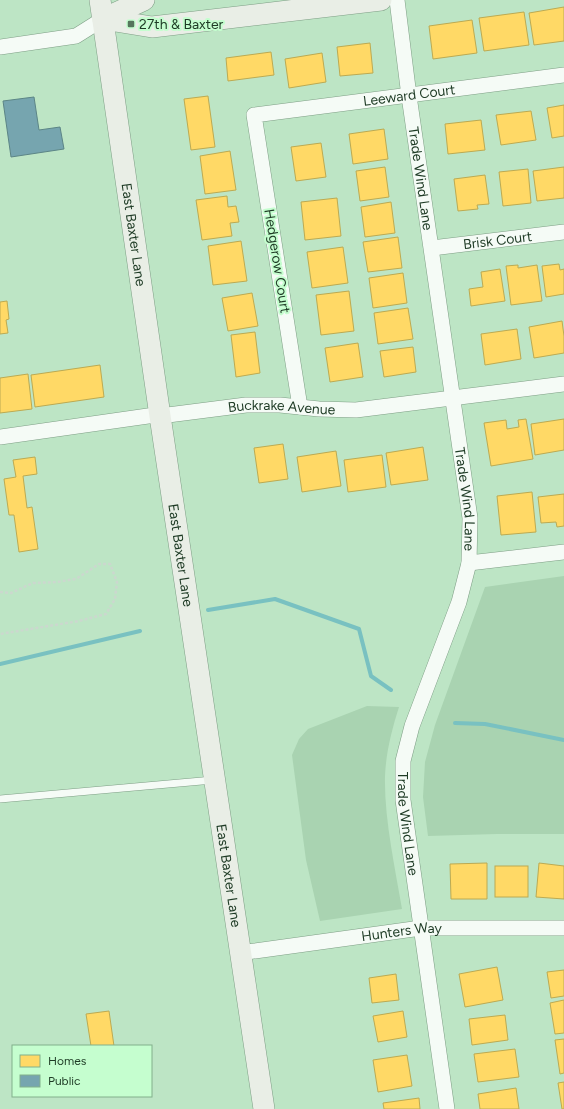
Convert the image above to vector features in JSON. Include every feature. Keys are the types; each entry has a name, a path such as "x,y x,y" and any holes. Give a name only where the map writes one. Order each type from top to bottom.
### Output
{"main road":[{"path":"102,10 144,0"},
{"path":"102,10 152,27 381,0"},
{"name":"East Baxter Lane","path":"102,10 160,416 264,1109"}],"street":[{"name":"Trade Wind Lane","path":"397,0 409,96 470,518 469,564 459,602 412,726 403,761 402,800 447,1109"},
{"path":"0,46 76,36 102,10"},
{"name":"Leeward Court","path":"254,115 564,76"},
{"name":"Hedgerow Court","path":"254,115 300,407"},
{"name":"Brisk Court","path":"432,248 564,232"},
{"name":"Buckrake Avenue","path":"0,437 155,415 160,416 246,405 280,405 319,409 356,410 564,384"},
{"path":"469,564 564,552"},
{"name":"Hunters Way","path":"240,953 421,928 564,928"}],"lane":[{"path":"0,800 215,780"}],"path":[{"path":"0,592 11,593 33,583 58,582 76,579 98,564 110,564 118,582 115,599 106,614 80,621 0,634"}],"green space":[{"path":"564,576 564,834 428,836 423,797 425,762 435,725 485,587"},
{"path":"367,706 399,707 388,749 385,792 390,842 402,909 320,921 306,860 292,755 299,739 308,729"}],"building: Homes":[{"path":"564,7 564,41 534,45 529,13"},
{"path":"524,12 529,45 484,51 479,18"},
{"path":"472,20 477,53 433,59 429,26"},
{"path":"370,43 373,73 340,76 337,47"},
{"path":"271,52 274,75 228,81 226,58"},
{"path":"322,53 326,82 289,88 285,59"},
{"path":"208,96 215,147 191,150 184,99"},
{"path":"564,105 564,136 552,138 547,108"},
{"path":"531,111 536,140 501,145 496,115"},
{"path":"481,120 485,150 448,154 445,124"},
{"path":"384,129 388,159 353,164 349,134"},
{"path":"321,143 326,177 296,181 291,147"},
{"path":"230,151 236,190 205,194 200,156"},
{"path":"385,167 389,197 360,201 356,171"},
{"path":"564,167 564,198 537,201 533,171"},
{"path":"528,169 531,203 503,206 499,172"},
{"path":"485,175 489,204 477,205 478,209 458,211 454,179"},
{"path":"227,196 228,207 236,206 239,222 230,223 232,236 202,240 196,200"},
{"path":"337,198 341,236 305,240 301,202"},
{"path":"391,202 395,233 365,237 361,207"},
{"path":"398,237 402,268 368,272 363,242"},
{"path":"241,241 247,281 213,285 208,246"},
{"path":"343,247 348,283 312,288 307,252"},
{"path":"559,264 560,270 564,269 564,294 546,297 542,266"},
{"path":"518,265 518,268 537,265 542,301 511,305 506,266"},
{"path":"500,269 505,301 471,306 469,289 483,287 481,272"},
{"path":"403,273 407,303 373,308 369,278"},
{"path":"349,291 354,331 321,335 316,295"},
{"path":"252,293 258,326 228,331 222,298"},
{"path":"7,301 9,319 6,320 8,333 0,334 0,302"},
{"path":"408,308 413,339 378,344 374,313"},
{"path":"562,321 564,353 534,358 529,327"},
{"path":"517,329 521,359 485,365 481,334"},
{"path":"255,332 260,373 236,377 231,335"},
{"path":"358,343 363,377 330,382 325,348"},
{"path":"413,347 416,372 384,377 380,351"},
{"path":"100,365 104,397 35,407 31,375"},
{"path":"28,374 32,409 0,413 0,378"},
{"path":"526,419 533,459 491,466 484,423 506,420 507,429 519,427 518,420"},
{"path":"564,419 564,450 535,455 531,424"},
{"path":"283,444 288,479 259,483 254,448"},
{"path":"423,447 428,480 391,485 386,453"},
{"path":"336,451 341,486 302,492 297,457"},
{"path":"382,455 386,487 348,492 344,460"},
{"path":"35,457 37,474 23,476 27,508 32,507 38,549 19,552 14,515 9,515 4,479 16,477 13,460"},
{"path":"532,492 536,532 501,535 497,496"},
{"path":"564,494 564,526 557,527 556,522 541,523 538,497"},
{"path":"487,863 487,899 451,899 450,864"},
{"path":"539,863 564,866 564,899 536,897"},
{"path":"495,866 528,866 528,897 495,897"},
{"path":"497,967 503,1000 465,1007 459,974"},
{"path":"564,970 564,996 551,998 547,972"},
{"path":"396,974 399,1000 372,1003 369,978"},
{"path":"564,1000 564,1033 555,1034 550,1003"},
{"path":"109,1011 114,1045 91,1045 86,1014"},
{"path":"403,1011 407,1037 378,1042 373,1016"},
{"path":"505,1015 508,1040 472,1045 469,1019"},
{"path":"564,1039 564,1073 560,1074 555,1040"},
{"path":"515,1049 519,1077 478,1082 474,1054"},
{"path":"407,1055 412,1086 378,1092 373,1060"},
{"path":"564,1082 564,1109 562,1109 558,1083"},
{"path":"516,1088 519,1109 480,1109 478,1094"},
{"path":"419,1098 420,1109 384,1109 383,1103"}],"building: Public":[{"path":"34,97 39,130 60,127 64,149 11,157 3,101"}],"waterway":[{"path":"208,610 275,599 359,629 371,676 391,690"},
{"path":"0,664 140,631"},
{"path":"455,723 485,724 564,740"}],"place":[{"name":"27th & Baxter","path":"131,24"}]}
